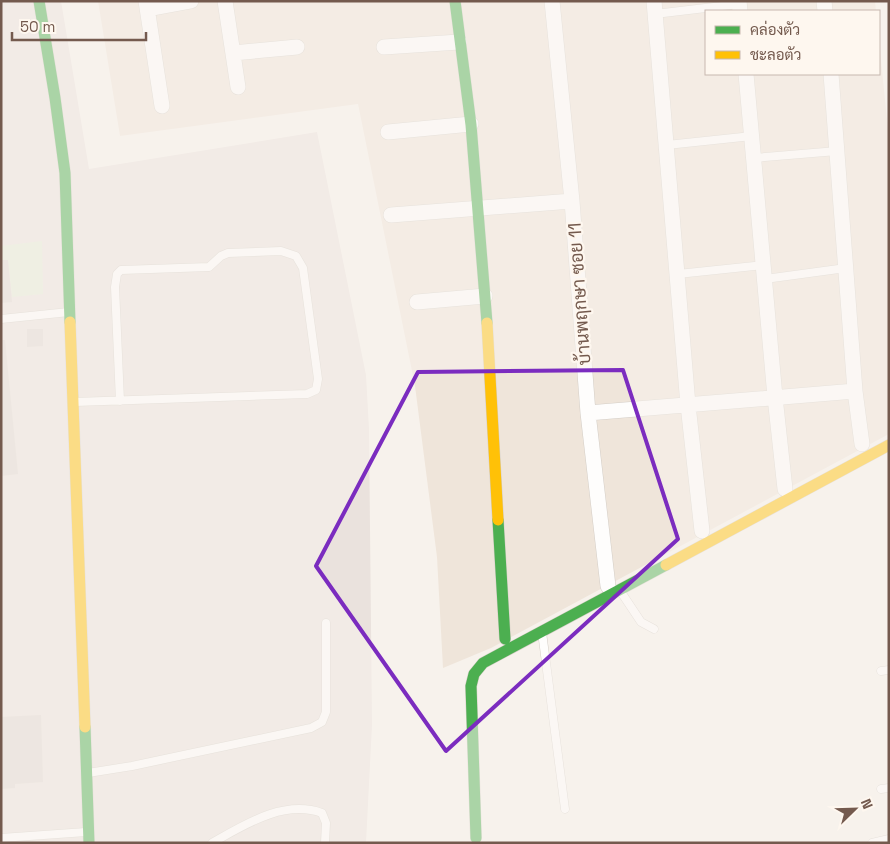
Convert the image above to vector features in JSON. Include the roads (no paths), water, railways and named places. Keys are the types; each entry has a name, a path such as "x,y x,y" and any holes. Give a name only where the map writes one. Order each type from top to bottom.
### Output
{"street":[{"path":"39,1 56,98 65,173 88,837"},
{"path":"162,106 147,5 191,1"},
{"path":"225,1 238,87"},
{"path":"455,1 471,124 485,296 505,639"},
{"name":"บ้านพฤกษา ซอย 11","path":"552,1 572,201 588,413 614,588"},
{"path":"654,7 688,405 702,531"},
{"path":"384,47 459,42"},
{"path":"233,53 297,48"},
{"path":"746,75 785,489"},
{"path":"831,75 855,391 862,444"},
{"path":"388,132 471,124"},
{"path":"391,215 572,201"},
{"path":"417,302 485,296"},
{"path":"588,413 855,391"},
{"path":"476,838 471,686 474,674 483,663 542,632 614,588 889,445"}],"lane":[{"path":"654,7 740,6"},
{"path":"667,146 752,136"},
{"path":"754,158 837,151"},
{"path":"74,402 120,401 307,394 316,390 318,379 303,268 296,256 281,252 228,253 221,256 209,267 121,270 117,274 115,287 120,401"},
{"path":"678,274 846,268"},
{"path":"1,319 71,312"},
{"path":"614,588 641,622 654,629"},
{"path":"86,773 132,766 311,728 322,722 326,712 326,622"},
{"path":"542,632 565,809"},
{"path":"212,843 264,816 285,810 310,809 322,813 326,823 325,843"},
{"path":"1,838 46,840 88,837"},
{"path":"872,843 889,839"}]}
